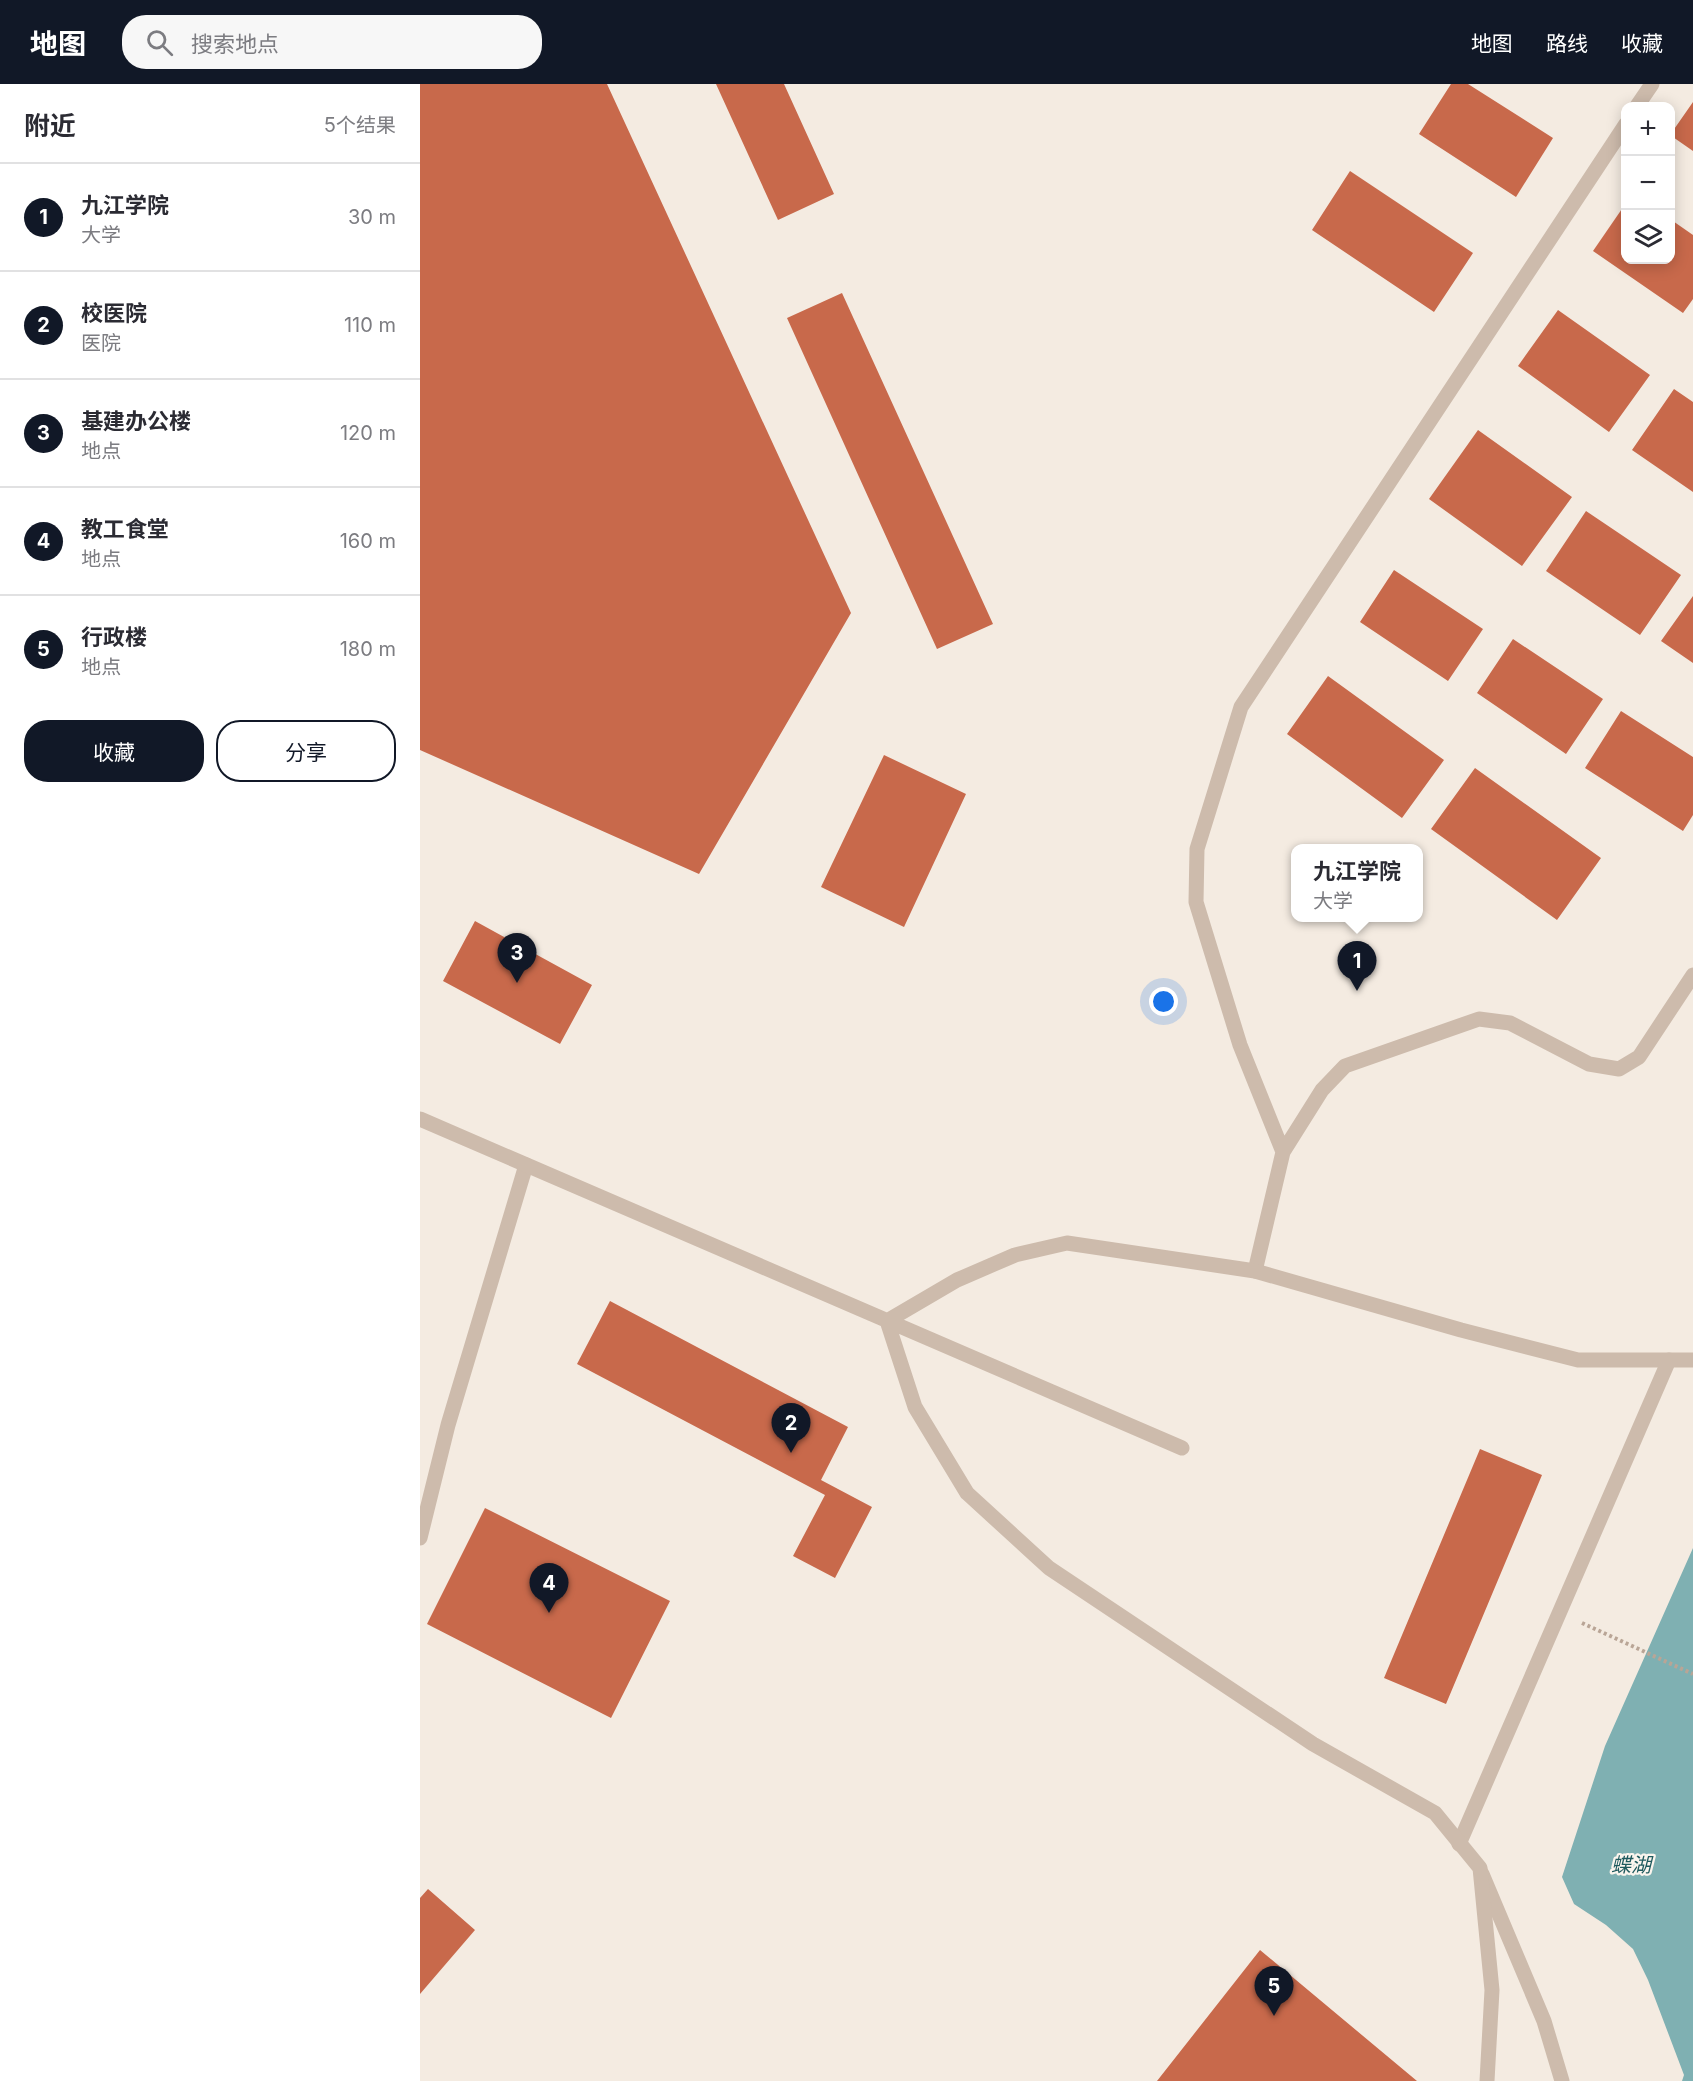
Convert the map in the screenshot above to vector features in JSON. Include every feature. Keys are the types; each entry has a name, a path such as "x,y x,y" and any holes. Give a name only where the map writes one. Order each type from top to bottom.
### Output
{"street":[{"path":"1640,102 1652,84"},
{"path":"1284,1152 1240,1046 1196,902 1197,849 1241,707 1621,132"},
{"path":"1255,1271 1284,1152 1322,1090 1345,1066 1479,1019 1510,1023 1589,1064 1619,1069 1639,1057 1693,975"},
{"path":"420,1119 1182,1448"},
{"path":"420,1538 448,1425 525,1165"},
{"path":"887,1321 957,1280 1015,1255 1067,1243 1255,1271 1461,1330 1578,1360 1693,1360"},
{"path":"887,1321 915,1407 967,1493 1049,1568 1313,1744 1435,1813 1480,1868 1544,2021 1562,2081"},
{"path":"1460,1844 1669,1360"},
{"path":"1480,1868 1492,1990 1487,2081"}],"path":[{"path":"1560,1612 1626,1645 1693,1674"}],"water":[{"name":"蝶湖","path":"1693,1548 1693,2081 1682,2081 1684,2075 1648,1980 1633,1949 1606,1925 1574,1904 1562,1877 1605,1746"}],"building":[{"path":"420,84 607,84 851,613 699,874 420,750"},
{"path":"716,84 784,84 834,194 778,220"},
{"path":"1451,84 1468,84 1553,138 1516,197 1419,134"},
{"path":"1693,102 1693,151 1675,138 1675,128"},
{"path":"1350,171 1473,253 1434,312 1312,230"},
{"path":"1621,210 1621,264 1675,264 1675,222 1693,235 1693,299 1683,313 1593,251"},
{"path":"842,293 993,624 937,649 787,318"},
{"path":"1558,310 1650,375 1609,432 1518,366"},
{"path":"1674,389 1693,402 1693,492 1632,450"},
{"path":"1478,430 1572,497 1522,566 1429,499"},
{"path":"1586,511 1681,575 1640,635 1546,571"},
{"path":"1394,570 1483,629 1448,681 1360,622"},
{"path":"1693,596 1693,663 1661,641"},
{"path":"1513,639 1603,699 1566,754 1477,693"},
{"path":"1328,676 1444,760 1402,818 1287,734"},
{"path":"1621,711 1693,757 1693,815 1683,831 1585,768"},
{"path":"884,755 966,794 904,927 821,887"},
{"path":"1475,768 1601,858 1557,920 1431,829"},
{"path":"475,921 592,985 560,1044 443,981"},
{"path":"610,1301 848,1427 821,1480 872,1507 835,1578 793,1556 825,1495 577,1364"},
{"path":"1480,1449 1542,1475 1446,1704 1384,1678"},
{"path":"485,1508 670,1601 611,1718 427,1624"},
{"path":"428,1889 475,1930 420,1994 420,1898"},
{"path":"1260,1950 1417,2081 1157,2081"}],"place":[{"name":"基建办公楼","path":"517,983"},
{"name":"九江学院","path":"1357,991"},
{"name":"校医院","path":"791,1453"},
{"name":"教工食堂","path":"549,1613"},
{"name":"行政楼","path":"1274,2016"}]}
